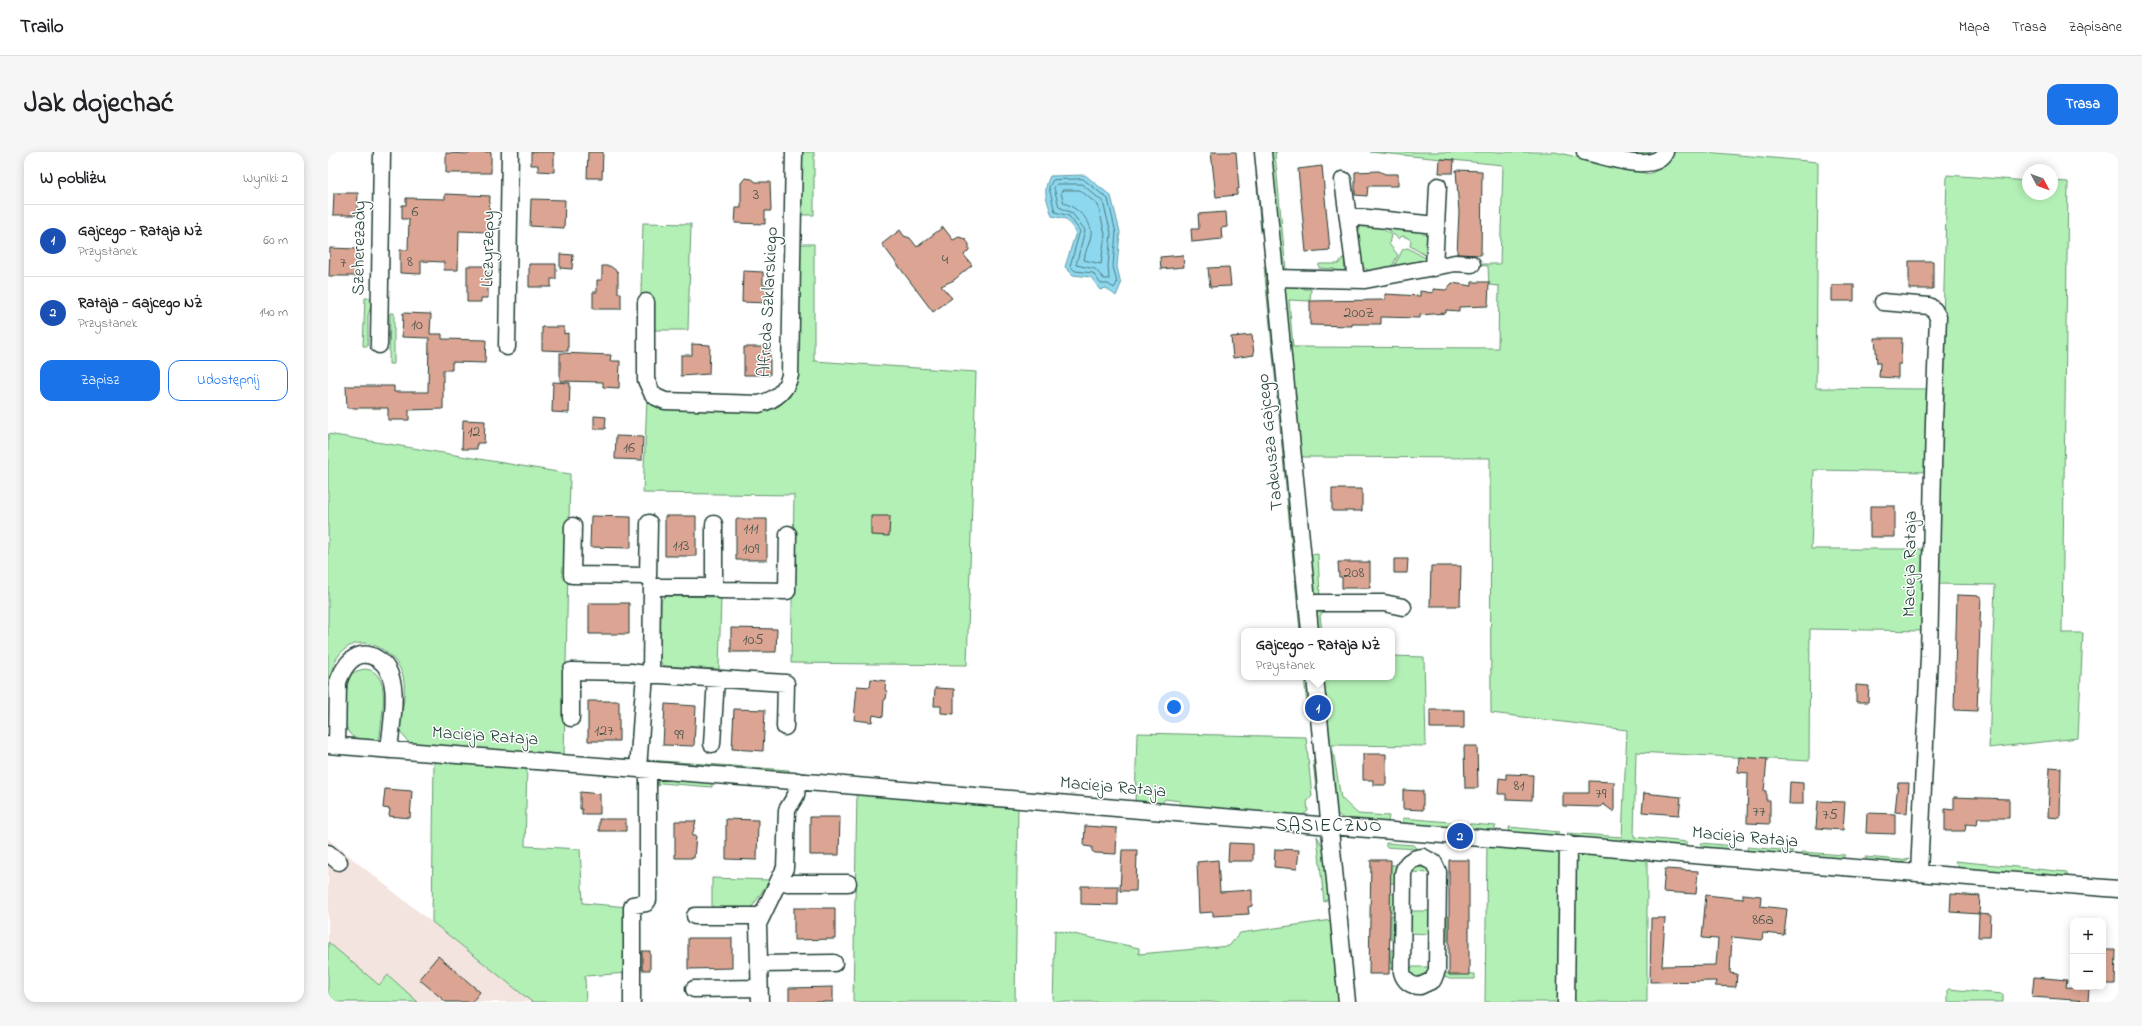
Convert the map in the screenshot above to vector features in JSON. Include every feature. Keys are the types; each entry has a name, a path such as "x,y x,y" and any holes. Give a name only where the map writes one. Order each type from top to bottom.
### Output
{"street":[{"name":"Szeherezady","path":"379,346 382,152"},
{"name":"Liczyrzepy","path":"508,347 510,152"},
{"name":"Alfreda Szklarskiego","path":"646,302 646,380 656,397 666,401 759,404 772,400 782,392 790,375 794,152"},
{"name":"Tadeusza Gajcego","path":"1263,152 1310,628"},
{"path":"1585,152 1643,164 1662,156"},
{"path":"1343,180 1356,280"},
{"path":"1434,268 1438,186"},
{"path":"1348,216 1436,225"},
{"path":"1275,278 1356,280 1379,278 1455,263 1472,264"},
{"name":"Macieja Rataja","path":"1883,302 1929,306 1934,310 1938,317 1934,422 1930,656 1919,872"},
{"path":"632,1002 632,908 633,905 646,904 648,900 643,770 648,674 649,523"},
{"path":"714,524 714,587"},
{"path":"573,526 572,575 714,587 720,590 787,591 788,534"},
{"path":"1307,603 1384,603 1402,607"},
{"path":"332,746 338,682 341,673 348,663 356,656 364,654 381,661 386,666 392,679 394,690 389,750"},
{"path":"571,718 571,670 632,672 786,683 785,727"},
{"path":"712,744 716,679"},
{"path":"1315,680 1347,1002"},
{"name":"Macieja Rataja","path":"332,746 798,781 1329,826 2118,889"},
{"path":"694,989 759,995 758,924 780,879 786,861 787,810 796,795 798,781"},
{"path":"1423,857 1425,833"},
{"path":"1566,1002 1568,844"},
{"path":"1423,857 1434,864 1438,872 1437,970 1433,980 1420,986 1410,984 1403,976 1402,972 1402,874 1407,863 1416,858 1423,857"},
{"path":"780,879 788,883 848,883"},
{"path":"695,916 762,916"},
{"path":"759,964 834,963"}],"shaded area":[{"path":"328,839 532,1002 418,1002 388,975 379,985 328,942"}],"green space":[{"path":"800,152 814,152 814,215 799,215"},
{"path":"1269,152 1277,152 1275,154 1286,271 1282,271"},
{"path":"1370,152 1555,152 1649,174 1662,168 1672,152 1705,152 1818,162 1816,388 1929,389 1929,472 1814,470 1811,549 1927,549 1925,631 1810,629 1809,761 1636,752 1634,837 1688,842 1684,847 1571,838 1567,833 1622,837 1627,730 1491,713 1490,458 1300,457 1283,286 1304,286 1304,289 1311,289 1310,301 1289,300 1293,347 1498,348 1499,286 1489,285 1488,266 1478,264 1500,264 1503,165"},
{"path":"1610,152 1660,152 1646,157"},
{"path":"1256,175 1260,178 1265,229 1261,233"},
{"path":"1947,175 2022,181 2022,200 2058,200 2058,181 2068,182 2062,633 2083,633 2078,738 1989,748 1995,585 1936,584"},
{"path":"643,223 691,224 688,330 651,330 652,295 641,294"},
{"path":"1363,224 1378,225 1391,235 1389,244 1398,255 1390,270 1370,271 1362,267 1357,232"},
{"path":"1382,225 1424,230 1429,238 1428,257 1410,246 1411,241 1408,238 1402,236 1399,239"},
{"path":"798,244 814,244 814,361 976,372 967,665 791,663 794,495 643,493 647,398 784,396"},
{"path":"1408,248 1427,259 1425,262 1392,270 1403,249"},
{"path":"1344,257 1345,270 1338,273 1334,269 1319,268 1319,264 1338,264"},
{"path":"1264,266 1268,269 1280,382 1276,385"},
{"path":"365,298 373,298 368,316 368,346 363,346"},
{"path":"390,313 394,313 394,364 389,364"},
{"path":"1277,396 1281,399 1297,566 1294,570"},
{"path":"328,434 570,474 564,757 412,746 399,731 404,697 404,683 400,668 388,653 371,644 353,644 337,657 333,666 328,687"},
{"path":"1318,554 1320,597 1313,594 1310,555"},
{"path":"1295,580 1299,582 1304,628 1300,628"},
{"path":"665,596 721,597 719,669 663,666 660,661 661,601"},
{"path":"1324,609 1320,616 1322,628 1316,628 1315,612"},
{"path":"1395,656 1424,657 1426,746 1332,745 1341,798 1358,814 1389,816 1387,826 1346,821 1335,812 1326,726 1328,725 1326,695 1323,695 1321,680 1395,680"},
{"path":"365,669 374,672 379,678 382,686 383,707 380,736 378,741 374,743 360,741 349,733 345,713 347,687 351,675 357,671"},
{"path":"1304,680 1308,680 1312,715 1308,715"},
{"path":"1137,733 1306,737 1312,796 1307,802 1308,811 1299,818 1180,808 1180,801 1165,799 1159,807 1135,805"},
{"path":"575,757 629,759 628,761"},
{"path":"434,760 527,765 525,846 580,849 583,903 628,907 629,973 585,976 586,1002 532,1002 432,922"},
{"path":"648,760 789,770 789,775 650,763"},
{"path":"1313,761 1316,761 1318,792 1316,790"},
{"path":"660,778 712,780 712,787 661,783 654,790"},
{"path":"857,793 1018,805 1015,1002 853,1002"},
{"path":"1403,818 1496,826 1493,832 1403,827"},
{"path":"1509,827 1559,832 1556,837 1510,833"},
{"path":"1317,836 1325,851 1330,897 1324,902"},
{"path":"1386,843 1413,845 1417,849 1386,847"},
{"path":"1487,843 1562,849 1560,1002 1485,1002"},
{"path":"1701,843 1735,846 1734,851 1704,849"},
{"path":"1747,847 1793,851 1789,856 1748,852"},
{"path":"1801,852 1845,855 1841,860 1803,857"},
{"path":"1575,853 1647,855 1647,1002 1572,1002"},
{"path":"1865,857 1901,860 1909,858 1901,863 1890,864 1867,861"},
{"path":"1955,861 2067,872 2067,878 1960,869"},
{"path":"1391,865 1397,865 1397,883 1390,883"},
{"path":"1413,867 1428,868 1432,873 1409,872"},
{"path":"712,878 770,880 750,910 726,910 724,908 712,908"},
{"path":"1390,894 1397,894 1397,912 1391,912"},
{"path":"1408,911 1431,911 1431,934 1408,933"},
{"path":"1391,915 1397,915 1397,940 1391,940"},
{"path":"1443,916 1448,916 1448,941 1443,941"},
{"path":"1332,920 1340,1002 1053,1002 1055,930 1139,948 1139,954 1229,946 1240,933"},
{"path":"328,942 379,985 388,975 418,1002 328,1002"},
{"path":"1391,950 1396,951 1396,969 1390,969"},
{"path":"1408,967 1431,967 1425,979 1412,977"},
{"path":"1443,973 1475,974 1475,979 1449,979 1444,976"},
{"path":"1948,989 2003,994 2003,1002 1948,1002"}],"water":[{"path":"1085,175 1111,196 1120,232 1117,267 1121,284 1116,296 1106,288 1100,290 1091,277 1073,275 1065,267 1076,232 1066,219 1052,216 1047,200 1046,187 1050,176"}],"building":[{"path":"469,152 491,152 491,173 446,173 446,153 469,154"},
{"path":"531,152 554,152 554,172 538,171 538,165 531,165"},
{"path":"588,152 603,152 602,178 587,178"},
{"path":"1211,152 1236,152 1239,189 1237,189 1237,195 1216,197"},
{"path":"1440,159 1454,160 1453,173 1439,173"},
{"path":"1322,166 1330,250 1306,252 1298,169"},
{"path":"1456,170 1482,171 1481,255 1457,254 1459,212"},
{"path":"1379,171 1385,174 1398,174 1398,186 1368,186 1367,196 1355,195 1355,172"},
{"path":"745,178 752,179 756,182 770,182 771,211 765,211 765,224 735,223 736,208 741,208 741,183"},
{"path":"334,193 358,193 357,215 333,215"},
{"path":"445,194 490,196 488,232 459,231 458,270 444,270 444,262 421,261 421,274 400,273 400,250 408,250 409,219 402,219 402,205 406,205 406,198 445,199"},
{"path":"531,199 565,200 564,228 530,226"},
{"path":"1226,212 1227,227 1221,228 1222,239 1192,242 1191,229 1199,229 1198,214"},
{"path":"943,227 953,240 959,237 965,239 969,244 969,250 964,255 972,265 954,280 941,286 952,298 933,312 882,244 900,230 904,236 910,238 917,247"},
{"path":"330,248 357,249 356,276 329,276"},
{"path":"560,254 573,255 572,269 560,268"},
{"path":"1183,255 1184,267 1161,269 1160,257"},
{"path":"1909,261 1933,261 1933,289 1909,289"},
{"path":"529,264 556,264 556,279 551,279 551,287 529,287"},
{"path":"467,266 488,266 488,298 481,298 481,302 467,302"},
{"path":"602,266 610,266 618,272 618,293 621,293 621,309 593,309 593,292 597,292 597,280 602,280"},
{"path":"1229,267 1231,286 1210,287 1208,268"},
{"path":"743,271 763,272 763,285 768,285 768,303 742,302"},
{"path":"1472,282 1489,282 1488,306 1459,307 1459,311 1446,310 1446,313 1420,315 1420,318 1381,317 1381,324 1352,324 1352,326 1310,325 1310,301 1385,300 1385,294 1420,296 1420,291 1433,293 1433,289 1446,290 1452,283 1472,286"},
{"path":"1832,285 1854,285 1854,301 1832,301"},
{"path":"403,313 431,314 430,334 442,334 442,339 486,340 485,363 452,362 452,370 443,370 443,409 409,410 409,420 388,420 388,408 347,408 346,386 394,386 394,392 428,392 429,338 402,337"},
{"path":"542,327 564,327 564,334 568,333 568,351 542,350"},
{"path":"1252,335 1254,355 1233,358 1231,337"},
{"path":"1875,338 1902,338 1901,364 1898,364 1898,378 1879,377 1880,363 1877,363"},
{"path":"692,344 710,345 709,374 681,376 681,355 692,355"},
{"path":"744,347 770,347 770,375 744,375"},
{"path":"560,353 611,355 610,361 620,361 619,388 603,387 603,382 560,381"},
{"path":"553,382 570,383 569,413 552,412"},
{"path":"594,416 606,417 605,429 594,429"},
{"path":"463,420 485,421 484,443 477,443 477,449 462,449"},
{"path":"616,436 643,437 642,460 615,459"},
{"path":"1332,489 1362,489 1362,511 1332,511"},
{"path":"1870,506 1895,506 1895,537 1870,537"},
{"path":"591,516 631,517 631,548 590,547"},
{"path":"665,516 696,516 696,556 665,556"},
{"path":"871,516 890,516 889,536 871,535"},
{"path":"736,519 767,519 767,560 736,560"},
{"path":"1394,559 1408,559 1407,573 1394,573"},
{"path":"1338,562 1370,562 1370,588 1342,588 1342,577 1339,577"},
{"path":"1431,566 1461,566 1460,606 1430,606"},
{"path":"1957,595 1981,596 1977,711 1954,710"},
{"path":"589,603 629,603 629,634 589,634"},
{"path":"731,628 777,629 776,652 731,652"},
{"path":"871,679 886,681 885,689 887,692 886,699 884,700 883,717 873,715 872,722 854,720 857,686 870,687"},
{"path":"1856,685 1869,686 1868,702 1856,702"},
{"path":"935,688 954,689 954,714 941,713 941,706 934,706"},
{"path":"588,701 619,701 619,741 588,741"},
{"path":"665,704 696,706 694,746 663,745"},
{"path":"734,709 765,710 763,751 732,749"},
{"path":"1430,710 1464,710 1464,728 1430,728"},
{"path":"1464,746 1477,746 1478,788 1465,788"},
{"path":"1363,754 1386,754 1386,785 1373,785 1373,780 1363,780"},
{"path":"1739,757 1767,759 1764,791 1766,791 1766,800 1770,800 1770,824 1747,823 1748,773 1738,772"},
{"path":"2050,767 2061,768 2060,818 2048,817"},
{"path":"1506,774 1533,775 1532,800 1506,799 1506,794 1498,794 1499,778 1506,779"},
{"path":"1589,781 1614,782 1614,812 1603,804 1600,807 1563,806 1563,793 1589,793"},
{"path":"1790,782 1803,783 1803,804 1789,804"},
{"path":"1898,783 1909,783 1907,813 1895,812"},
{"path":"385,789 412,791 410,818 389,816 390,809 383,808"},
{"path":"1403,790 1423,791 1423,810 1403,809"},
{"path":"580,792 600,794 600,814 582,814 582,809 580,809"},
{"path":"1644,793 1681,797 1679,815 1642,812"},
{"path":"1954,797 2009,799 2009,818 1978,818 1977,825 1966,824 1965,831 1945,831 1945,809 1954,810"},
{"path":"1818,801 1845,802 1843,830 1816,828"},
{"path":"1867,813 1895,814 1895,834 1866,833"},
{"path":"810,817 840,817 839,855 810,855"},
{"path":"599,819 626,819 626,831 599,831"},
{"path":"726,819 758,820 757,860 726,859"},
{"path":"675,821 696,821 692,836 696,836 694,858 675,858"},
{"path":"1085,826 1117,828 1116,854 1095,853 1092,851 1092,847 1084,846"},
{"path":"1229,843 1253,844 1253,861 1228,861"},
{"path":"1275,849 1299,850 1297,869 1274,867"},
{"path":"1122,850 1137,850 1136,891 1120,891"},
{"path":"1218,860 1220,892 1252,890 1252,906 1248,907 1249,914 1213,916 1213,912 1199,913 1197,862"},
{"path":"1371,860 1391,860 1389,974 1369,974"},
{"path":"1449,860 1469,860 1469,975 1449,975"},
{"path":"1665,869 1698,871 1696,894 1663,892"},
{"path":"1081,886 1118,886 1118,905 1081,904"},
{"path":"1743,894 1761,896 1760,906 1787,909 1784,935 1763,933 1762,940 1732,937 1730,973 1737,974 1736,987 1715,986 1716,981 1650,982 1651,918 1665,918 1662,966 1716,965 1718,939 1702,938 1706,895 1743,899"},
{"path":"1951,894 1980,896 1979,914 1950,912"},
{"path":"794,908 835,908 835,939 794,940"},
{"path":"1979,914 1991,915 1990,937 1978,937"},
{"path":"688,938 732,938 732,968 688,969"},
{"path":"2106,950 2116,950 2115,984 2106,984"},
{"path":"642,951 650,951 650,970 642,970"},
{"path":"438,956 480,992 472,1002 446,1002 419,979"},
{"path":"2034,977 2067,980 2066,987 2070,987 2070,990 2089,990 2088,1001 2032,997"},
{"path":"833,987 833,1002 789,1002 789,988"}],"place":[{"name":"Gajcego - Rataja NŻ","path":"1318,708"},
{"name":"Rataja - Gajcego NŻ","path":"1460,836"}],"district":[{"name":"SĄSIECZNO","path":"1329,826"}]}
